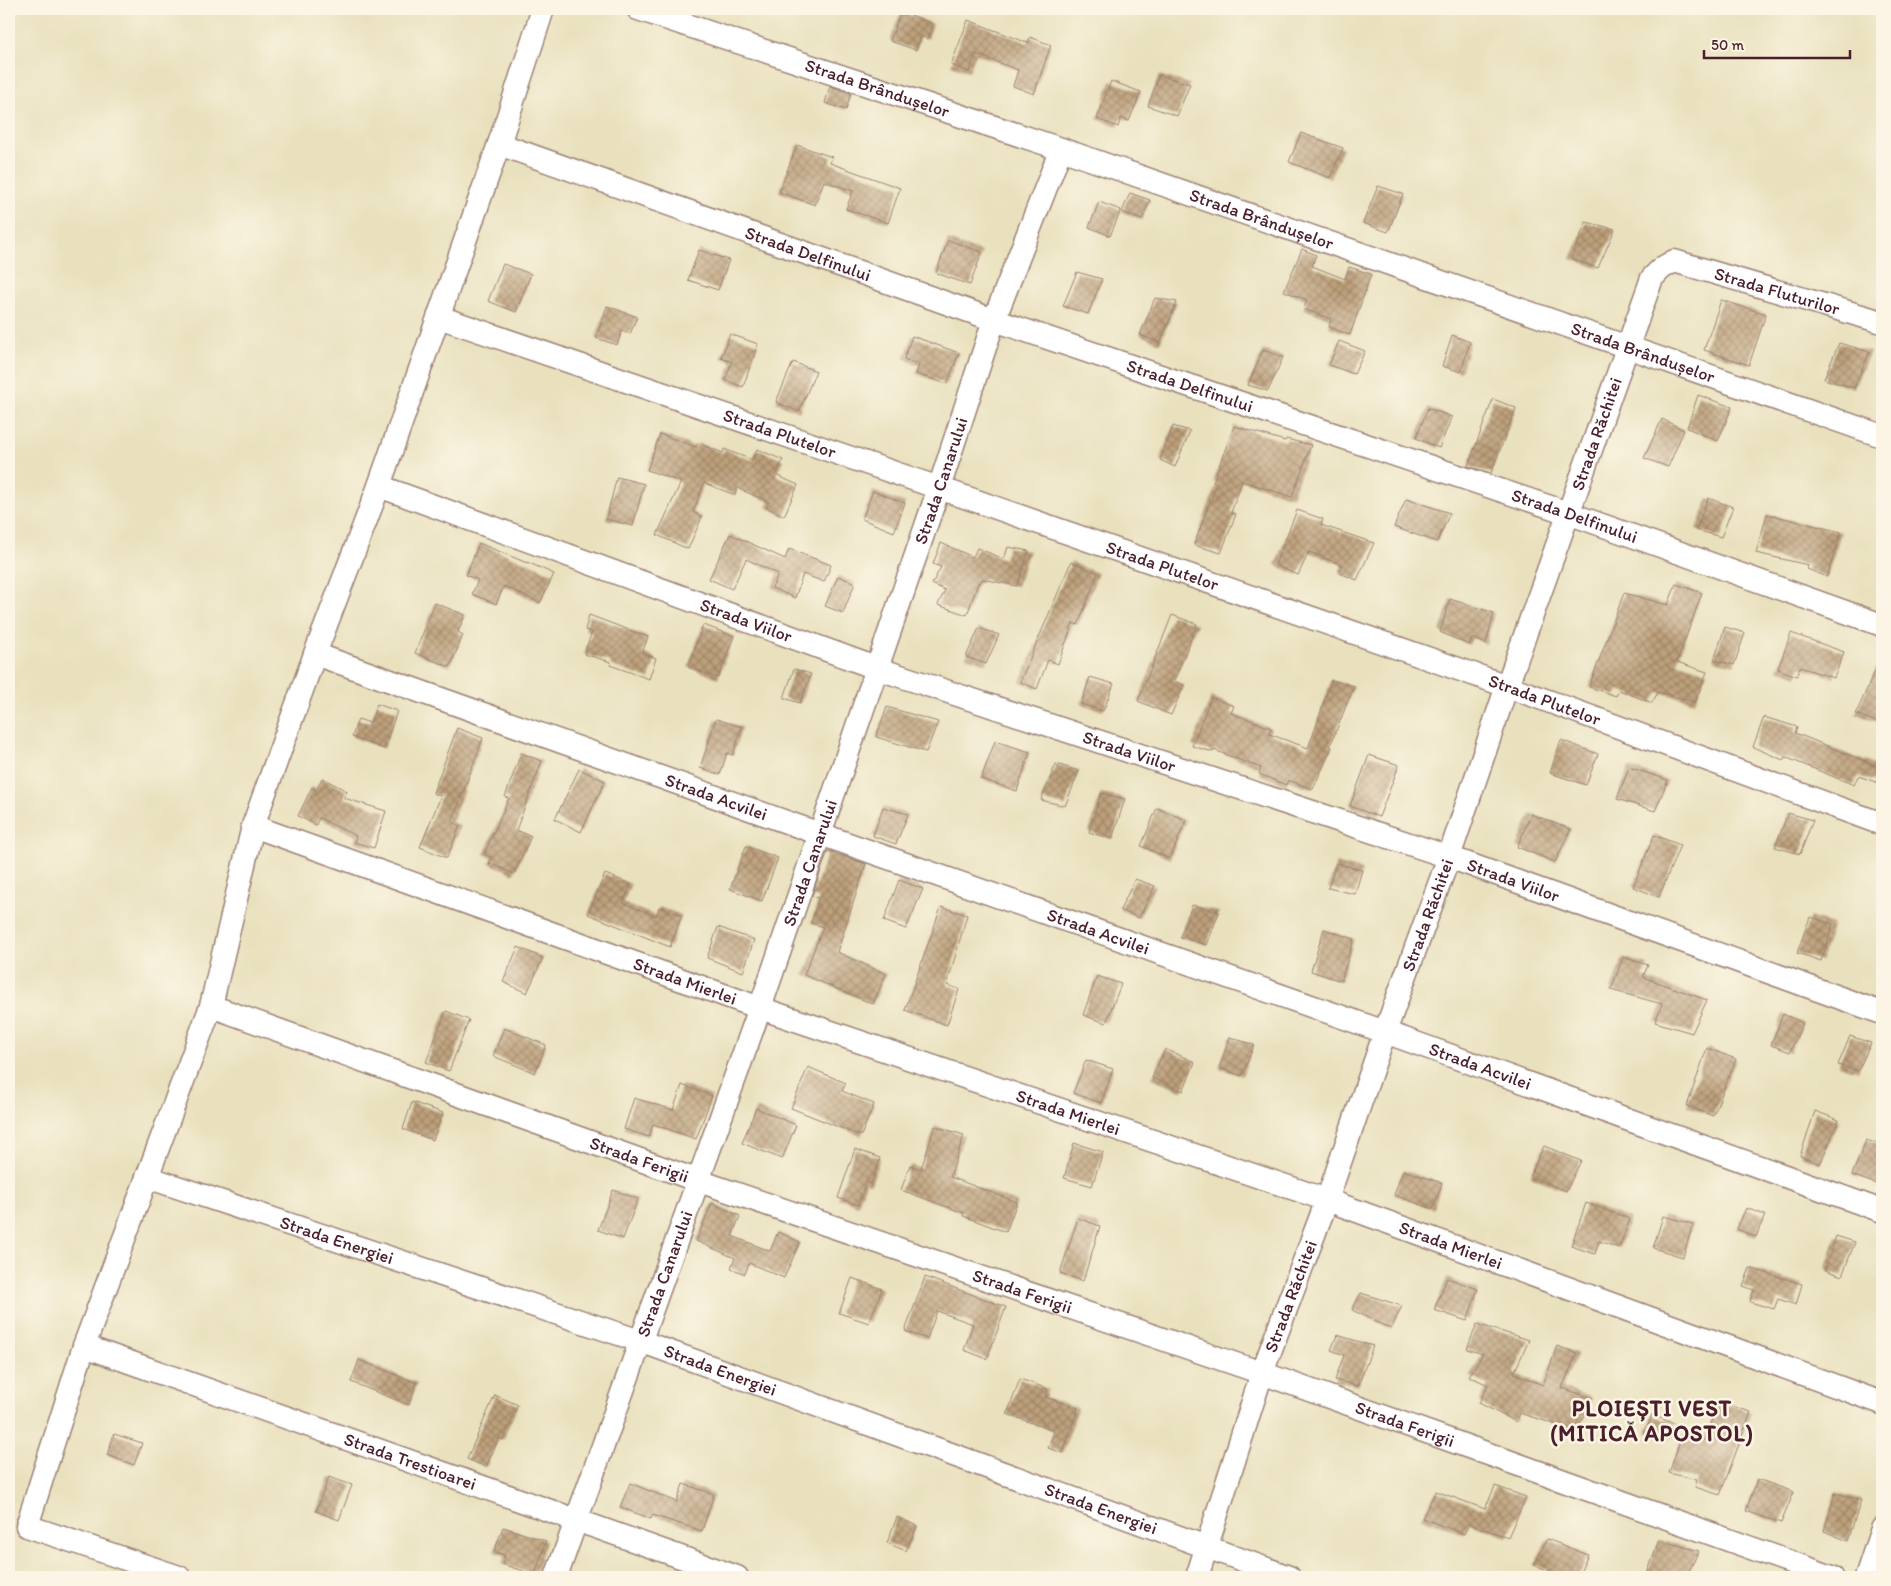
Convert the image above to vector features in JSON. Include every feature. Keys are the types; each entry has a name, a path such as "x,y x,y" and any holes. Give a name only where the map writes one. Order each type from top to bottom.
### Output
{"street":[{"path":"179,1577 27,1526 84,1346 211,1006 253,826 315,654 379,486 439,317 499,144 543,9"},
{"name":"Strada Brândușelor","path":"638,9 1061,149 1882,436"},
{"name":"Strada Delfinului","path":"499,144 994,320 1568,513 1882,625"},
{"name":"Strada Canarului","path":"556,1577 760,1008 939,488 994,320 1061,149"},
{"name":"Strada Răchitei","path":"1197,1577 1262,1373 1327,1200 1652,278 1662,268 1674,261"},
{"name":"Strada Fluturilor","path":"1674,261 1882,322"},
{"name":"Strada Plutelor","path":"439,317 939,488 1507,686 1882,824"},
{"name":"Strada Viilor","path":"379,486 876,668 1448,857 1882,1013"},
{"name":"Strada Acvilei","path":"315,654 820,834 1385,1032 1882,1211"},
{"name":"Strada Mierlei","path":"253,826 760,1008 1327,1200 1882,1403"},
{"name":"Strada Ferigii","path":"211,1006 699,1181 1262,1373 1832,1577"},
{"name":"Strada Energiei","path":"147,1177 640,1341 1289,1577"},
{"name":"Strada Trestioarei","path":"84,1346 737,1577"},
{"path":"1866,1577 1882,1529"}],"building":[{"path":"901,11 933,24 928,39 921,36 916,50 890,41"},
{"path":"968,20 1028,43 1030,37 1051,45 1034,94 1013,86 1018,70 976,54 969,72 951,65"},
{"path":"1159,75 1190,84 1177,116 1148,106"},
{"path":"1111,81 1141,92 1129,121 1121,118 1118,127 1097,119"},
{"path":"830,86 851,93 846,110 825,103"},
{"path":"1301,133 1343,148 1330,178 1289,162"},
{"path":"797,145 832,157 830,163 900,188 888,223 846,209 853,191 824,181 815,205 779,192"},
{"path":"1378,186 1403,194 1388,232 1363,223"},
{"path":"1130,193 1150,200 1142,220 1122,212"},
{"path":"1099,202 1121,210 1110,236 1089,227"},
{"path":"1586,222 1615,229 1598,268 1571,259"},
{"path":"948,240 982,252 970,285 936,273"},
{"path":"1302,249 1316,255 1312,266 1345,279 1349,267 1371,274 1350,335 1329,327 1331,319 1304,309 1307,300 1284,291"},
{"path":"699,250 729,260 718,290 688,280"},
{"path":"503,264 531,274 516,312 488,301"},
{"path":"1077,272 1102,279 1088,314 1063,306"},
{"path":"1155,298 1177,302 1160,343 1140,335"},
{"path":"1721,300 1766,314 1749,365 1704,350"},
{"path":"607,306 637,317 630,334 622,331 617,345 596,338"},
{"path":"730,334 758,344 743,387 725,380 732,362 721,358"},
{"path":"1452,335 1470,342 1461,372 1442,366"},
{"path":"912,336 959,353 947,384 916,374 919,365 904,359"},
{"path":"1339,341 1365,351 1354,374 1329,365"},
{"path":"1839,343 1870,352 1854,388 1824,379"},
{"path":"1263,350 1283,357 1268,391 1248,385"},
{"path":"793,362 816,371 799,412 776,402"},
{"path":"1698,395 1732,407 1718,441 1687,428"},
{"path":"1493,399 1516,408 1491,473 1468,466"},
{"path":"1428,408 1452,417 1439,448 1416,438"},
{"path":"1662,419 1684,430 1668,467 1644,458"},
{"path":"1173,426 1190,431 1175,467 1160,460"},
{"path":"1234,426 1285,441 1286,439 1311,445 1292,497 1242,481 1231,513 1236,514 1221,553 1194,545 1217,483 1213,482"},
{"path":"660,434 696,447 698,443 723,453 724,449 752,460 757,449 783,460 776,475 798,485 784,516 766,507 769,502 737,488 735,495 704,483 693,512 702,517 688,549 657,535 681,482 647,470"},
{"path":"617,477 644,484 633,526 606,519"},
{"path":"873,491 905,503 894,532 862,519"},
{"path":"1708,498 1733,507 1721,537 1696,530"},
{"path":"1406,499 1450,513 1437,542 1394,527"},
{"path":"1297,510 1323,519 1321,525 1374,543 1357,580 1339,573 1342,565 1309,552 1298,575 1275,565"},
{"path":"1767,514 1841,532 1827,577 1807,569 1808,565 1756,553"},
{"path":"730,534 785,559 789,549 831,565 824,582 803,574 795,598 772,588 778,574 746,559 732,589 709,579"},
{"path":"479,543 554,574 540,603 504,586 496,604 472,594 478,580 466,575"},
{"path":"941,543 973,557 977,548 1004,559 1008,547 1029,551 1017,586 982,579 978,583 967,615 938,605 945,590 932,584 941,567 933,564"},
{"path":"1071,562 1098,573 1078,625 1073,623 1058,664 1048,660 1037,689 1020,682"},
{"path":"838,576 855,583 843,613 825,606"},
{"path":"1676,584 1702,593 1677,662 1707,672 1695,702 1658,692 1652,703 1619,690 1616,696 1589,687 1624,593 1668,605"},
{"path":"1450,599 1494,613 1486,644 1472,638 1469,645 1440,632"},
{"path":"435,603 465,615 458,632 463,635 450,667 415,653"},
{"path":"589,615 648,637 642,653 656,658 649,679 610,665 611,662 584,654 592,632 585,630"},
{"path":"1172,615 1197,624 1174,681 1184,685 1171,715 1138,701"},
{"path":"703,625 734,636 718,678 688,667"},
{"path":"1725,627 1745,633 1734,665 1714,660"},
{"path":"979,628 999,635 986,664 966,657"},
{"path":"1791,633 1844,652 1834,678 1800,667 1797,676 1778,669"},
{"path":"1882,655 1882,724 1856,714"},
{"path":"794,669 811,674 800,703 784,698"},
{"path":"1090,677 1114,684 1103,711 1081,704"},
{"path":"1331,680 1354,686 1330,746 1332,747 1313,789 1288,780 1286,785 1259,774 1261,768 1214,750 1213,752 1192,746 1211,697 1234,706 1231,713 1271,728 1269,734 1308,748"},
{"path":"377,704 397,711 384,749 352,737 358,719 370,723"},
{"path":"887,707 938,722 926,752 876,737"},
{"path":"1764,717 1797,727 1795,733 1882,768 1882,784 1858,776 1854,785 1785,757 1783,760 1753,747"},
{"path":"716,719 742,727 733,755 727,753 720,775 700,768"},
{"path":"457,728 483,738 452,822 460,826 447,858 420,847 441,796 433,793"},
{"path":"1561,740 1598,754 1586,785 1550,773"},
{"path":"995,741 1030,752 1017,791 981,779"},
{"path":"521,753 542,761 516,830 531,836 514,874 489,863 492,858 484,854 509,798 505,797"},
{"path":"1369,755 1399,765 1379,817 1350,806"},
{"path":"1056,764 1079,771 1065,806 1041,800"},
{"path":"1629,767 1668,780 1655,811 1617,799"},
{"path":"579,769 605,781 581,832 555,819"},
{"path":"322,778 347,791 344,798 386,811 374,848 354,842 356,836 319,818 316,825 298,816 312,787 316,790"},
{"path":"1101,793 1125,799 1112,839 1089,832"},
{"path":"883,807 908,814 896,844 873,836"},
{"path":"1157,808 1186,820 1170,859 1141,846"},
{"path":"1788,813 1813,820 1800,854 1775,847"},
{"path":"1531,814 1571,829 1555,862 1517,847"},
{"path":"1654,835 1680,845 1659,897 1633,887"},
{"path":"746,846 778,858 762,901 730,889"},
{"path":"828,851 866,864 837,952 886,974 873,1004 804,975 823,927 811,923 819,898 812,896"},
{"path":"1336,863 1362,870 1355,894 1328,888"},
{"path":"605,874 631,884 623,903 656,916 659,907 682,915 670,947 588,914"},
{"path":"1135,879 1155,886 1139,918 1120,910"},
{"path":"899,880 923,889 906,929 884,921"},
{"path":"1192,905 1219,912 1207,945 1180,937"},
{"path":"941,907 967,915 947,985 959,989 947,1025 905,1010"},
{"path":"1810,917 1833,924 1821,961 1797,953"},
{"path":"718,927 754,940 743,972 707,958"},
{"path":"1324,929 1354,939 1341,981 1311,971"},
{"path":"518,947 543,958 527,993 503,982"},
{"path":"1623,957 1648,965 1643,977 1707,1000 1692,1033 1655,1022 1662,1004 1611,990"},
{"path":"1097,976 1121,984 1106,1023 1083,1015"},
{"path":"446,1011 469,1020 449,1071 426,1062"},
{"path":"1783,1014 1803,1023 1790,1052 1771,1045"},
{"path":"504,1028 546,1045 535,1073 493,1056"},
{"path":"1850,1036 1871,1043 1858,1071 1838,1065"},
{"path":"1230,1037 1254,1045 1242,1076 1219,1068"},
{"path":"1707,1048 1736,1059 1713,1116 1687,1106"},
{"path":"1165,1049 1195,1062 1183,1091 1152,1078"},
{"path":"1086,1060 1113,1069 1101,1103 1073,1093"},
{"path":"808,1067 846,1083 842,1091 874,1104 861,1136 791,1108"},
{"path":"682,1085 712,1096 696,1139 653,1124 649,1137 624,1129 634,1098 673,1110"},
{"path":"412,1102 443,1113 433,1140 403,1129"},
{"path":"756,1108 796,1125 782,1159 742,1143"},
{"path":"1815,1111 1839,1120 1820,1164 1800,1156"},
{"path":"935,1126 964,1135 950,1177 1017,1202 1006,1232 963,1216 964,1213 901,1190 910,1165 921,1169"},
{"path":"1866,1140 1882,1145 1882,1186 1852,1175"},
{"path":"1074,1143 1103,1152 1092,1186 1064,1178"},
{"path":"1544,1146 1581,1161 1566,1191 1530,1176"},
{"path":"855,1149 880,1158 871,1184 866,1182 858,1205 838,1198"},
{"path":"1403,1170 1442,1183 1433,1209 1394,1195"},
{"path":"613,1190 638,1199 623,1239 598,1230"},
{"path":"712,1203 740,1216 732,1236 770,1251 778,1232 800,1242 784,1278 749,1263 745,1274 731,1268 735,1258 696,1241"},
{"path":"1586,1203 1630,1219 1619,1248 1599,1241 1595,1254 1571,1246"},
{"path":"1746,1208 1765,1215 1756,1237 1737,1229"},
{"path":"1663,1216 1693,1224 1683,1257 1653,1248"},
{"path":"1078,1218 1100,1226 1083,1281 1060,1273"},
{"path":"1836,1236 1855,1242 1842,1276 1825,1270"},
{"path":"1750,1268 1802,1284 1796,1305 1778,1299 1774,1309 1750,1302 1754,1290 1743,1286"},
{"path":"925,1277 1006,1307 987,1359 964,1350 973,1324 937,1311 927,1339 905,1331"},
{"path":"852,1278 882,1289 869,1323 839,1313"},
{"path":"1447,1278 1478,1289 1467,1321 1434,1310"},
{"path":"1361,1293 1402,1306 1391,1329 1352,1310"},
{"path":"1477,1324 1529,1340 1514,1373 1543,1385 1557,1346 1577,1353 1562,1388 1592,1398 1577,1431 1519,1413 1516,1422 1479,1403 1488,1385 1469,1376 1483,1354 1467,1349"},
{"path":"1337,1335 1373,1346 1358,1386 1335,1380 1344,1355 1331,1350"},
{"path":"359,1360 417,1383 409,1405 351,1382"},
{"path":"1020,1379 1048,1389 1045,1397 1078,1408 1063,1453 1048,1448 1054,1431 1007,1414"},
{"path":"495,1395 518,1405 503,1440 499,1438 486,1467 467,1459"},
{"path":"1719,1402 1751,1412 1720,1495 1695,1487 1697,1480 1669,1473 1682,1435 1703,1441"},
{"path":"1652,1415 1675,1424 1669,1439 1646,1432"},
{"path":"114,1434 142,1443 134,1465 107,1455"},
{"path":"329,1477 352,1485 339,1520 316,1511"},
{"path":"1757,1479 1794,1492 1781,1523 1746,1511"},
{"path":"630,1483 677,1502 683,1484 714,1494 702,1531 652,1515 651,1519 620,1507"},
{"path":"1495,1486 1526,1497 1508,1537 1469,1524 1464,1534 1422,1518 1436,1491 1485,1509"},
{"path":"1835,1493 1861,1500 1848,1541 1824,1531"},
{"path":"897,1517 917,1526 906,1551 887,1543"},
{"path":"503,1527 546,1541 535,1575 502,1564 505,1555 494,1552"},
{"path":"1547,1539 1588,1555 1578,1577 1567,1577 1534,1565"},
{"path":"1659,1540 1699,1551 1686,1577 1646,1577"}],"district":[{"name":"PLOIEȘTI VEST (MITICĂ APOSTOL)","path":"1652,1420"}]}
